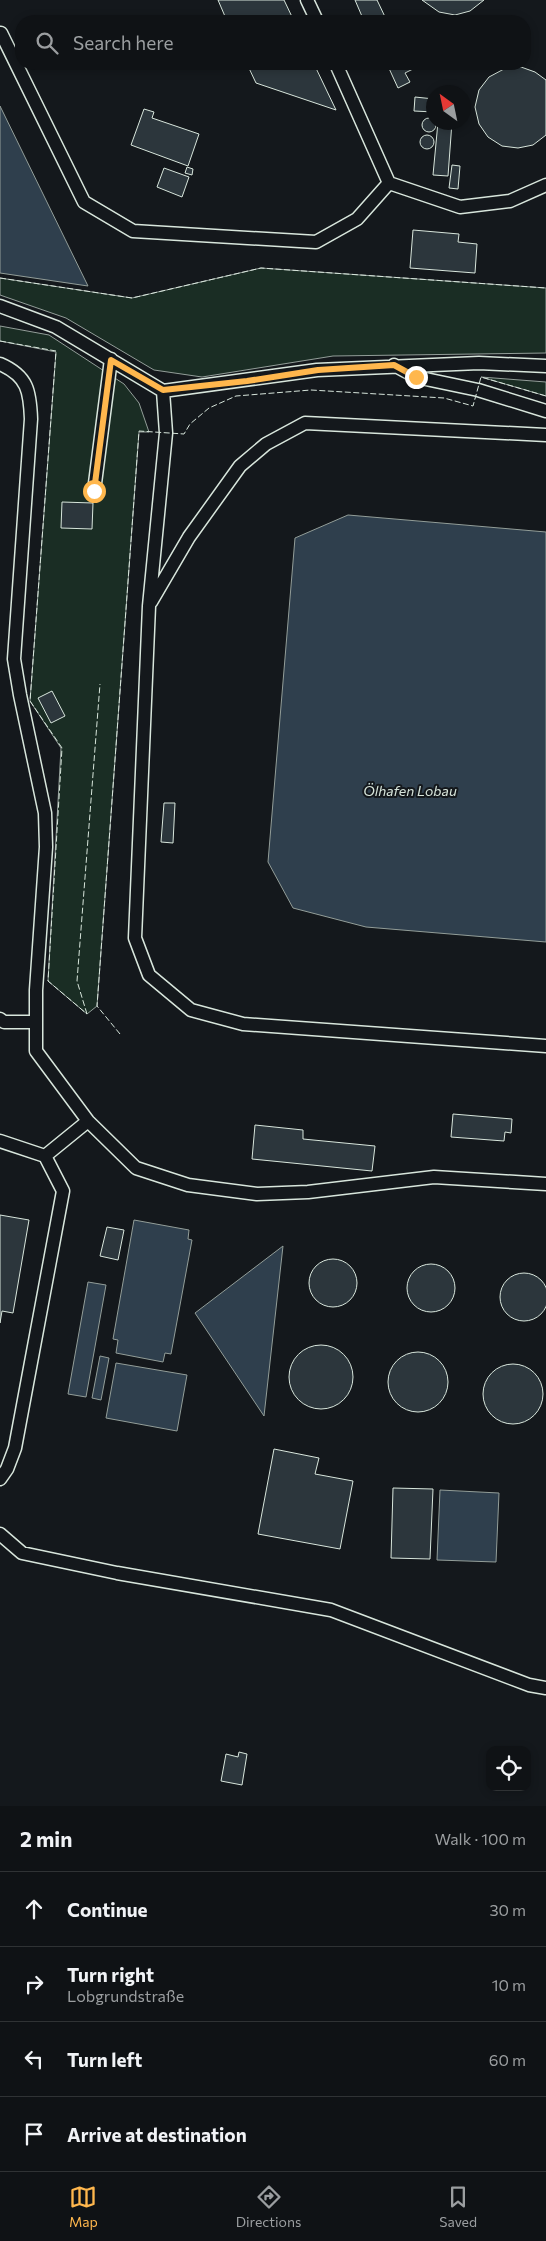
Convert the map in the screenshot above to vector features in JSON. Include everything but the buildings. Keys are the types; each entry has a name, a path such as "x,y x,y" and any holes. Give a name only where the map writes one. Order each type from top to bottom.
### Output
{"lane":[{"path":"307,0 314,15"},
{"path":"0,34 15,64"},
{"path":"18,70 84,202 133,231 316,242 357,219 389,183"},
{"path":"339,70 389,183 460,207 510,202 546,184"},
{"path":"0,306 56,327 163,390 247,381 318,370 394,365 479,363 546,366"},
{"path":"94,491 111,360"},
{"path":"0,364 11,368 24,381 30,394 31,419 14,659 45,813 46,847 36,990 36,1051 88,1121 136,1168 188,1185 257,1194 308,1192 434,1177 546,1184"},
{"path":"394,365 416,377 478,390 546,411"},
{"path":"163,390 166,433 149,606 135,938 149,975 191,1010 243,1024 546,1046"},
{"path":"149,606 189,536 240,466 266,444 305,423 546,435"},
{"path":"0,1019 4,1022 36,1022"},
{"path":"45,1156 88,1121"},
{"path":"0,1141 45,1156 63,1191 15,1448 7,1470 0,1479"},
{"path":"0,1534 22,1553 117,1573 331,1610 529,1685 546,1688"}],"green space":[{"path":"261,268 546,288 546,353 333,356 202,377 154,370 66,318 0,295 0,278 132,298"},
{"path":"0,326 49,335 124,384 139,403 149,432 139,432 97,1006 87,1014 48,981 61,748 30,701 56,352 0,341"},
{"path":"481,377 546,382 546,396"}],"water":[{"path":"0,106 88,286 0,273"},
{"name":"Ölhafen Lobau","path":"348,515 546,532 546,942 366,927 293,908 268,862 295,538"},
{"path":"134,1220 189,1230 188,1239 192,1240 171,1354 165,1353 163,1362 116,1353 118,1340 113,1339"},
{"path":"283,1246 264,1416 195,1313"},
{"path":"88,1282 106,1285 86,1397 68,1394"},
{"path":"100,1356 109,1358 101,1400 92,1398"},
{"path":"116,1363 187,1375 177,1431 106,1418"},
{"path":"440,1490 499,1493 496,1562 437,1560"}],"fence":[{"path":"0,278 132,298 261,268 546,288"},
{"path":"0,341 56,351 30,701 62,748 48,981 87,1014"},
{"path":"120,1034 97,1006 139,431 184,434 190,424 209,408 236,396 311,390 444,398 473,406 481,377 546,396"},
{"path":"87,1014 77,981 100,684"}],"route":[{"path":"94,491 111,360 163,390 247,381 318,370 394,365 416,377"}]}
